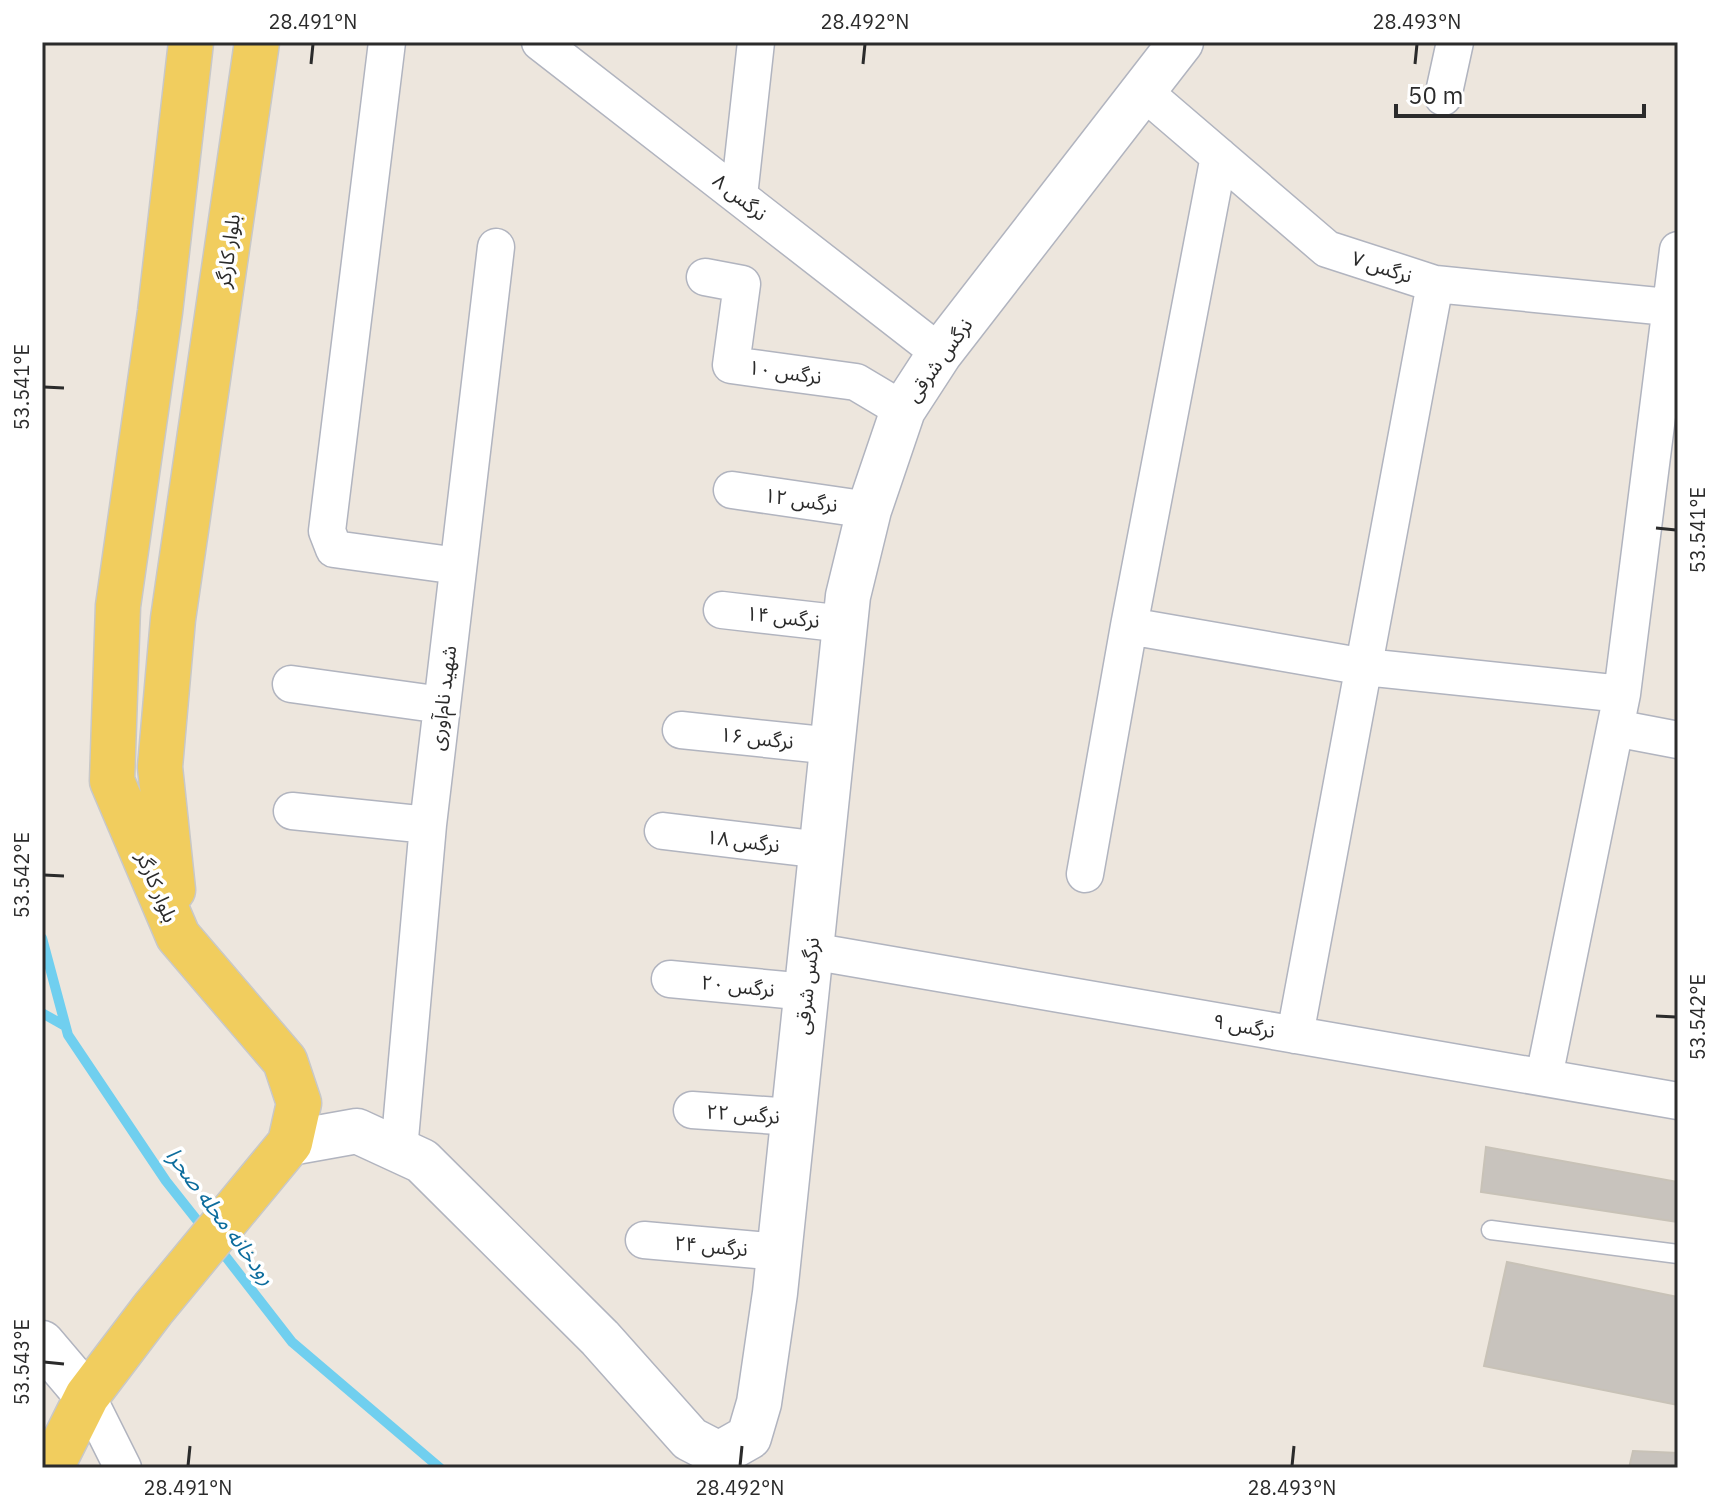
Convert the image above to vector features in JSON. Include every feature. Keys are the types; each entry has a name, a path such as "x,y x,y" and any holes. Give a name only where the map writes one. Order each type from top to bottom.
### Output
{"main road":[{"name":"بلوار کارگر","path":"178,936 112,781 118,606 160,312 191,42"},
{"name":"بلوار کارگر","path":"178,936 160,767 173,619 257,42"},
{"path":"51,1468 87,1396 153,1309 290,1143 299,1103 285,1061 178,936"}],"street":[{"path":"387,42 327,531 334,549 458,566"},
{"name":"نرگس ۸","path":"540,42 940,353"},
{"path":"739,196 756,42"},
{"name":"نرگس شرقی","path":"290,1143 357,1131 422,1161 600,1338 690,1439 719,1454 735,1457 749,1437 759,1403 779,1252 848,596 869,510 903,410 940,353 1181,42"},
{"path":"1443,97 1455,42"},
{"name":"نرگس ۷","path":"1144,92 1327,249 1435,284 1673,308"},
{"path":"1085,874 1219,156"},
{"name":"شهید نام‌آوری","path":"399,1150 428,825 496,247"},
{"path":"1544,1077 1618,711 1673,308 1678,250"},
{"name":"نرگس ۱۰","path":"705,277 742,284 731,365 856,382 903,410"},
{"path":"1295,1035 1435,284"},
{"name":"نرگس ۱۲","path":"732,490 869,510"},
{"name":"نرگس ۱۴","path":"722,610 845,624"},
{"path":"1129,626 1618,711 1678,740"},
{"path":"291,684 442,705"},
{"name":"نرگس ۱۶","path":"681,730 833,746"},
{"path":"292,811 428,825"},
{"name":"نرگس ۱۸","path":"663,831 822,850"},
{"name":"نرگس ۹","path":"809,972 1295,1035 1678,1101"},
{"name":"نرگس ۲۰","path":"670,979 809,972"},
{"name":"نرگس ۲۲","path":"692,1110 793,1117"},
{"name":"نرگس ۲۴","path":"644,1240 779,1252"},
{"path":"42,1343 87,1396 123,1468"}],"lane":[{"path":"1491,1230 1678,1254"}],"building":[{"path":"1486,1147 1678,1182 1678,1222 1481,1192"},
{"path":"1507,1262 1678,1297 1678,1405 1484,1366"},
{"path":"1633,1451 1678,1453 1678,1468 1629,1468"}],"waterway":[{"name":"رودخانه محله صحرا","path":"42,938 68,1035 166,1181 204,1229"},
{"path":"42,1013 65,1026"},
{"name":"رودخانه محله صحرا","path":"219,1248 292,1342 440,1468"}]}
